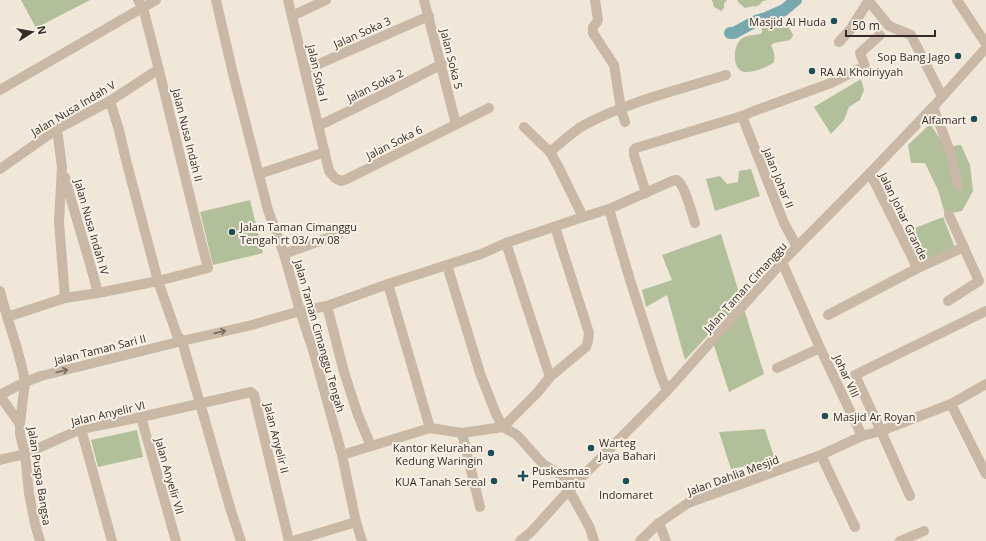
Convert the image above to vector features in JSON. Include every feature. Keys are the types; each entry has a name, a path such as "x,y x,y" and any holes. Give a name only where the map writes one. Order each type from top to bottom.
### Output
{"street":[{"path":"0,90 141,4 156,0"},
{"name":"Jalan Taman Cimanggu Tengah","path":"216,0 233,74 268,210 284,254 313,350 342,455 356,522 362,541"},
{"name":"Jalan Soka I","path":"288,0 325,152"},
{"path":"292,16 326,0"},
{"name":"Jalan Soka 5","path":"424,0 442,64 456,124"},
{"path":"595,0 598,22 593,27 592,31 614,65 621,109 625,122"},
{"path":"839,42 850,30 868,0 889,26 911,36 942,96"},
{"path":"957,0 986,44"},
{"name":"Jalan Nusa Indah II","path":"141,4 159,69 208,268 158,281"},
{"name":"Jalan Soka 3","path":"305,70 429,16"},
{"path":"646,193 634,155 634,150 636,148 742,116 832,83 865,66 860,54 880,35"},
{"name":"Jalan Taman Cimanggu","path":"520,541 667,391 782,262 933,107 986,48"},
{"name":"Jalan Soka 2","path":"318,126 442,64"},
{"name":"Jalan Nusa Indah V","path":"0,169 57,130 110,101 159,69"},
{"path":"550,152 586,124 647,99 726,75"},
{"path":"110,101 119,130 158,281 177,334 182,341 241,541"},
{"path":"933,107 951,154 958,186"},
{"name":"Jalan Soka 6","path":"325,152 329,171 335,178 341,181 489,108"},
{"name":"Jalan Johar II","path":"742,116 784,223 797,247"},
{"path":"524,127 550,152 583,217"},
{"name":"Jalan Nusa Indah IV","path":"57,130 62,167 98,293"},
{"path":"259,174 325,152"},
{"name":"Jalan Nusa Indah IV","path":"62,167 59,222 65,298"},
{"name":"Jalan Johar Grande","path":"870,173 914,261 916,269"},
{"name":"Jalan Taman Sari II","path":"0,396 25,382 41,376 252,325 300,311 327,306 388,284 481,254 506,243 609,209 672,181 677,180 680,182 695,224"},
{"path":"609,209 630,280 667,391"},
{"path":"948,301 979,281 949,215"},
{"path":"342,455 430,428 462,433 503,427 537,393 550,377 586,347 589,333 555,227"},
{"path":"284,254 339,234"},
{"path":"506,243 550,377"},
{"name":"Jalan Johar Grande","path":"828,315 916,269 964,247"},
{"name":"Johar VIII","path":"782,262 820,348 862,436"},
{"path":"447,265 480,373 496,414 503,427 517,435 543,464 573,487 594,541"},
{"path":"7,317 65,298 158,281"},
{"path":"388,284 430,428"},
{"path":"0,291 23,370 25,382 20,424"},
{"path":"327,306 346,379 371,446"},
{"path":"910,496 855,376 986,311"},
{"name":"Johar VIII","path":"777,368 820,348"},
{"name":"Jalan Dahlia Mesjid","path":"640,541 659,523 688,504 820,455 862,436 881,431 951,404 986,384"},
{"name":"Jalan Anyelir II","path":"200,404 251,392 254,395 289,541"},
{"name":"Jalan Puspa Bangsa","path":"0,396 20,424 20,434 25,454 29,493 40,541"},
{"name":"Jalan Anyelir VI","path":"0,460 25,454 82,429 200,404"},
{"path":"951,404 986,474"},
{"name":"Jalan Anyelir VII","path":"141,417 176,541"},
{"path":"82,429 112,541"},
{"path":"462,433 480,507"},
{"path":"820,455 855,527"},
{"path":"293,541 356,522"},
{"path":"659,523 666,541"},
{"path":"900,541 924,531"}],"green space":[{"path":"21,0 90,0 36,28"},
{"path":"712,0 727,0 721,11 714,7"},
{"path":"737,0 768,0 763,1 755,7 745,8"},
{"path":"775,19 784,22 788,27 793,35 791,39 771,45 774,51 774,62 763,68 743,72 737,67 735,59 735,50 739,42 746,36 762,33 762,26 764,22"},
{"path":"861,79 864,90 860,100 849,107 844,120 831,134 814,107"},
{"path":"930,124 946,147 961,145 970,165 973,191 962,211 945,214 938,190 925,163 911,163 908,145"},
{"path":"751,169 760,196 715,211 706,179 720,176 727,184 738,182 739,171"},
{"name":"Jalan Taman Cimanggu Tengah rt 03/ rw 08","path":"250,200 263,253 213,265 200,212"},
{"path":"943,217 956,250 919,265 905,232"},
{"path":"721,234 764,374 729,392 710,333 685,360 667,295 646,307 642,290 672,280 662,255"},
{"path":"765,429 775,460 731,469 719,432"},
{"path":"137,430 143,457 98,467 91,440"}],"waterway":[{"path":"730,33 734,33 756,21 784,10 796,0"}],"place":[{"name":"Masjid Al Huda","path":"834,21"},
{"name":"Sop Bang Jago","path":"958,56"},
{"name":"RA Al Khoiriyyah","path":"812,71"},
{"name":"Alfamart","path":"974,119"},
{"name":"Jalan Taman Cimanggu Tengah rt 03/ rw 08","path":"232,232"},
{"name":"Masjid Ar Royan","path":"825,416"},
{"name":"Warteg Jaya Bahari","path":"591,448"},
{"name":"Kantor Kelurahan Kedung Waringin","path":"491,453"},
{"name":"Puskesmas Pembantu","path":"523,476"},
{"name":"KUA Tanah Sereal","path":"494,481"},
{"name":"Indomaret","path":"626,481"}]}
